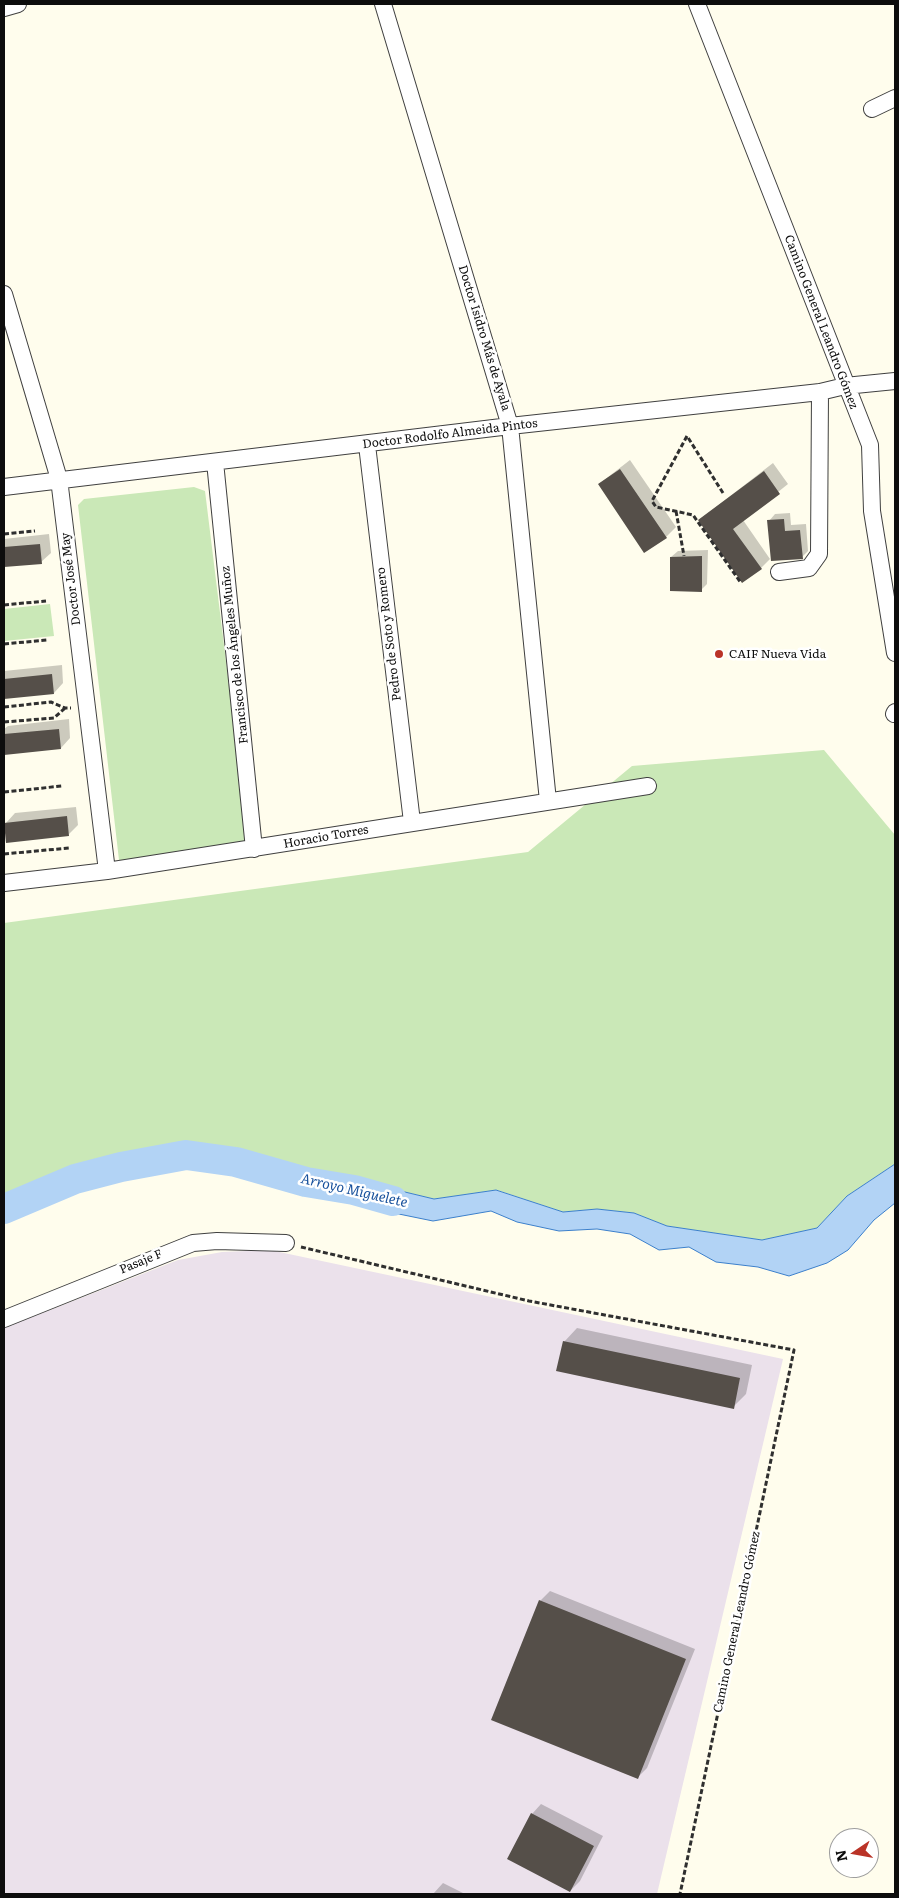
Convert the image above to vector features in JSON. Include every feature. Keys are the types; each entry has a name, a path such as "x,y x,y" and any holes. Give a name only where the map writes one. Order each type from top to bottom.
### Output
{"street":[{"path":"4,8 18,4"},
{"name":"Doctor Isidro Más de Ayala","path":"383,4 510,426 548,802"},
{"name":"Camino General Leandro Gómez","path":"697,4 845,386 870,445 872,510 895,652"},
{"path":"872,109 895,98"},
{"name":"Doctor José May","path":"4,294 59,479 107,871"},
{"name":"Doctor Rodolfo Almeida Pintos","path":"4,487 59,479 367,445 510,426 820,392 845,386 895,381"},
{"path":"779,572 809,568 819,554 820,392"},
{"name":"Pedro de Soto y Romero","path":"367,445 412,822"},
{"name":"Francisco de los Ángeles Muñoz","path":"215,462 254,849"},
{"name":"Horacio Torres","path":"4,883 107,871 254,849 412,822 648,786"},
{"name":"Pasaje F","path":"4,1319 193,1243 217,1241 286,1243"}],"path":[{"path":"722,493 687,436 652,501 656,507 693,515 741,583"},
{"path":"676,512 684,556"},
{"path":"4,534 35,531"},
{"path":"4,605 46,601"},
{"path":"4,644 47,640"},
{"path":"4,707 51,702 65,708 87,707"},
{"path":"4,722 54,718 65,708"},
{"path":"4,792 62,786"},
{"path":"4,854 69,848"},
{"name":"Camino General Leandro Gómez","path":"286,1243 529,1301 794,1350 680,1894"}],"shaded area":[{"path":"270,1250 783,1359 657,1894 4,1894 4,1328 178,1260 222,1252"}],"green space":[{"path":"194,487 205,491 248,840 237,845 124,865 119,860 78,505 84,499"},
{"path":"50,604 54,636 4,641 4,609"},
{"path":"824,750 895,835 895,1164 847,1196 817,1228 762,1240 667,1226 634,1213 597,1209 563,1212 497,1190 434,1199 380,1186 354,1190 306,1182 236,1162 186,1155 121,1167 75,1179 4,1209 4,923 528,852 632,766"}],"water":[{"path":"895,1164 895,1203 874,1220 848,1250 827,1263 789,1276 758,1267 716,1262 689,1247 659,1250 630,1234 597,1229 559,1231 517,1222 491,1211 433,1221 389,1212 354,1190 380,1186 434,1199 496,1190 563,1212 597,1209 634,1213 667,1226 762,1240 817,1228 847,1196"}],"building":[{"path":"620,469 667,538 644,553 598,484"},
{"path":"764,471 780,494 733,529 762,569 742,583 698,520"},
{"path":"784,519 785,531 800,530 803,559 771,561 767,520"},
{"path":"40,544 42,564 4,567 4,547"},
{"path":"702,556 702,592 670,591 670,557"},
{"path":"52,674 54,694 4,699 4,679"},
{"path":"59,729 61,749 4,755 4,734"},
{"path":"67,816 69,836 6,843 4,823"},
{"path":"563,1341 740,1378 734,1409 556,1371"},
{"path":"539,1600 686,1659 638,1779 491,1720"},
{"path":"531,1813 594,1846 570,1892 507,1859"}],"waterway":[{"name":"Arroyo Miguelete","path":"4,1209 75,1179 121,1167 186,1155 236,1162 306,1182 354,1190 393,1201"}],"place":[{"name":"CAIF Nueva Vida","path":"719,654"}]}
